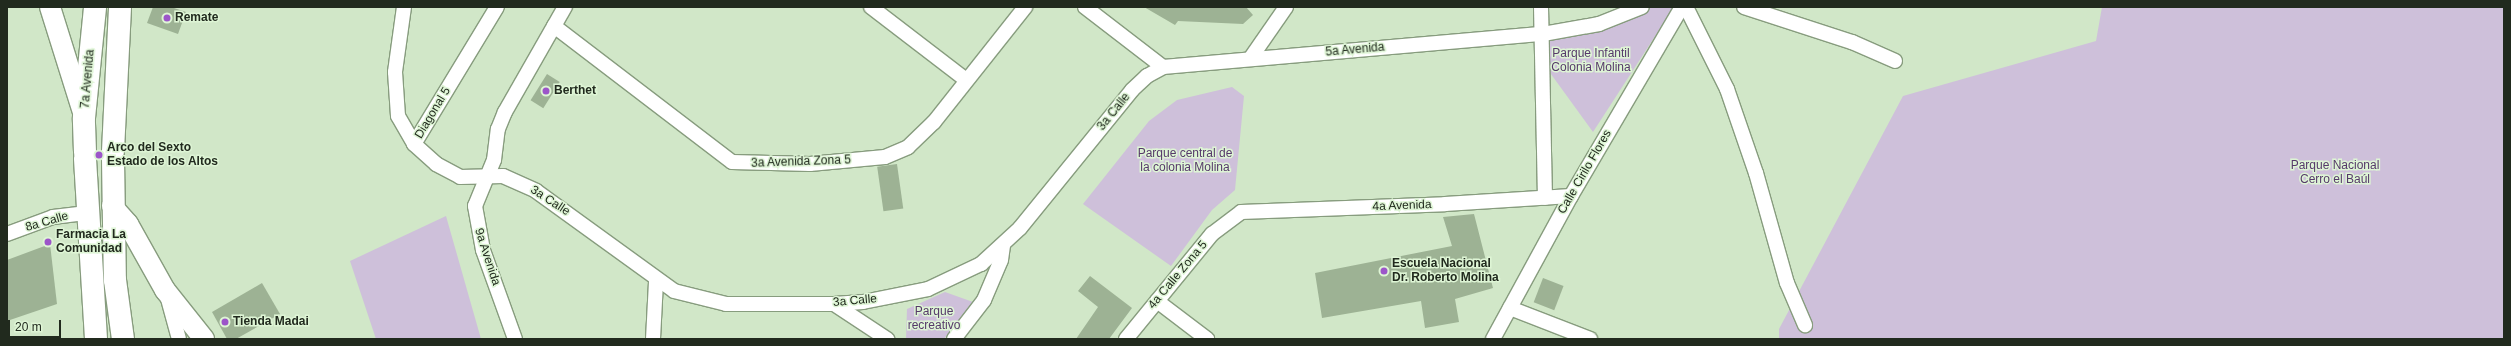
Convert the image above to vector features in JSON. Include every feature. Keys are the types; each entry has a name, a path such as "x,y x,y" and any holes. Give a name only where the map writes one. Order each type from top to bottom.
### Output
{"main road":[{"name":"7a Avenida","path":"95,7 84,118 87,213 96,339"},
{"path":"120,7 112,206 115,280 123,339"}],"street":[{"path":"50,7 84,118"},
{"path":"404,7 398,39 395,99 398,116 414,144"},
{"name":"Diagonal 5","path":"489,174 460,177 436,164 414,144 497,7"},
{"name":"9a Avenida","path":"515,339 476,221 475,206 489,174 505,112 565,7"},
{"path":"871,7 966,80"},
{"name":"3a Avenida Zona 5","path":"554,26 726,158 740,164 810,164 897,154 934,122 1025,7"},
{"path":"1086,7 1163,67"},
{"path":"1250,59 1286,7"},
{"path":"1541,7 1543,34 1545,198"},
{"name":"5a Avenida","path":"1163,67 1543,34 1599,24 1642,7"},
{"name":"Calle Cirilo Flores","path":"1493,339 1571,196 1682,7"},
{"path":"1686,7 1727,89 1756,173 1787,283 1805,325"},
{"path":"1744,7 1852,42 1895,61"},
{"name":"3a Calle","path":"489,174 503,176 536,191 656,281 697,299 726,304 834,304 863,302 928,289 982,264 1003,246 1132,90 1147,76 1163,67"},
{"name":"4a Avenida","path":"1234,214 1249,210 1445,204 1571,196"},
{"path":"112,206 128,224 165,290 204,339"},
{"name":"8a Calle","path":"7,234 53,217 87,213"},
{"name":"4a Calle Zona 5","path":"1126,339 1212,234 1234,214"},
{"path":"954,339 984,300 998,267 1003,246"},
{"path":"653,339 656,281"},
{"path":"165,290 180,339"},
{"path":"1157,301 1207,339"},
{"path":"834,304 887,339"},
{"path":"1510,308 1590,339"}],"green space":[{"name":"Parque Infantil Colonia Molina","path":"1629,7 1674,7 1593,132 1548,70 1547,33"},
{"name":"Parque Nacional Cerro el Baúl","path":"2102,7 2504,7 2504,339 1779,339 1779,329 1903,96 2096,41"},
{"name":"Parque central de la colonia Molina","path":"1232,87 1244,96 1235,190 1212,210 1171,266 1083,204 1149,121 1177,100"},
{"path":"446,216 481,339 376,339 350,261"},
{"name":"Parque recreativo","path":"945,292 973,302 944,339 906,339 907,309"}],"building":[{"name":"Remate","path":"153,7 171,7 186,12 178,34 147,23"},
{"path":"1144,7 1246,7 1253,15 1243,24 1178,21 1175,25"},
{"name":"Berthet","path":"547,74 560,82 543,108 531,100"},
{"path":"897,164 903,209 883,211 877,167"},
{"path":"1474,214 1493,288 1455,299 1459,322 1425,328 1421,301 1322,318 1315,273 1452,246 1443,217"},
{"path":"50,244 57,304 7,321 7,260"},
{"path":"1090,276 1132,308 1109,339 1076,339 1098,307 1078,291"},
{"path":"1543,278 1564,286 1554,310 1534,302"},
{"path":"262,283 280,314 236,339 227,339 212,312"}],"place":[{"name":"Remate","path":"167,18"},
{"name":"Berthet","path":"546,91"},
{"name":"Arco del Sexto Estado de los Altos","path":"99,155"},
{"name":"Farmacia La Comunidad","path":"48,242"},
{"name":"Escuela Nacional Dr. Roberto Molina","path":"1384,271"},
{"name":"Tienda Madai","path":"225,322"}]}
